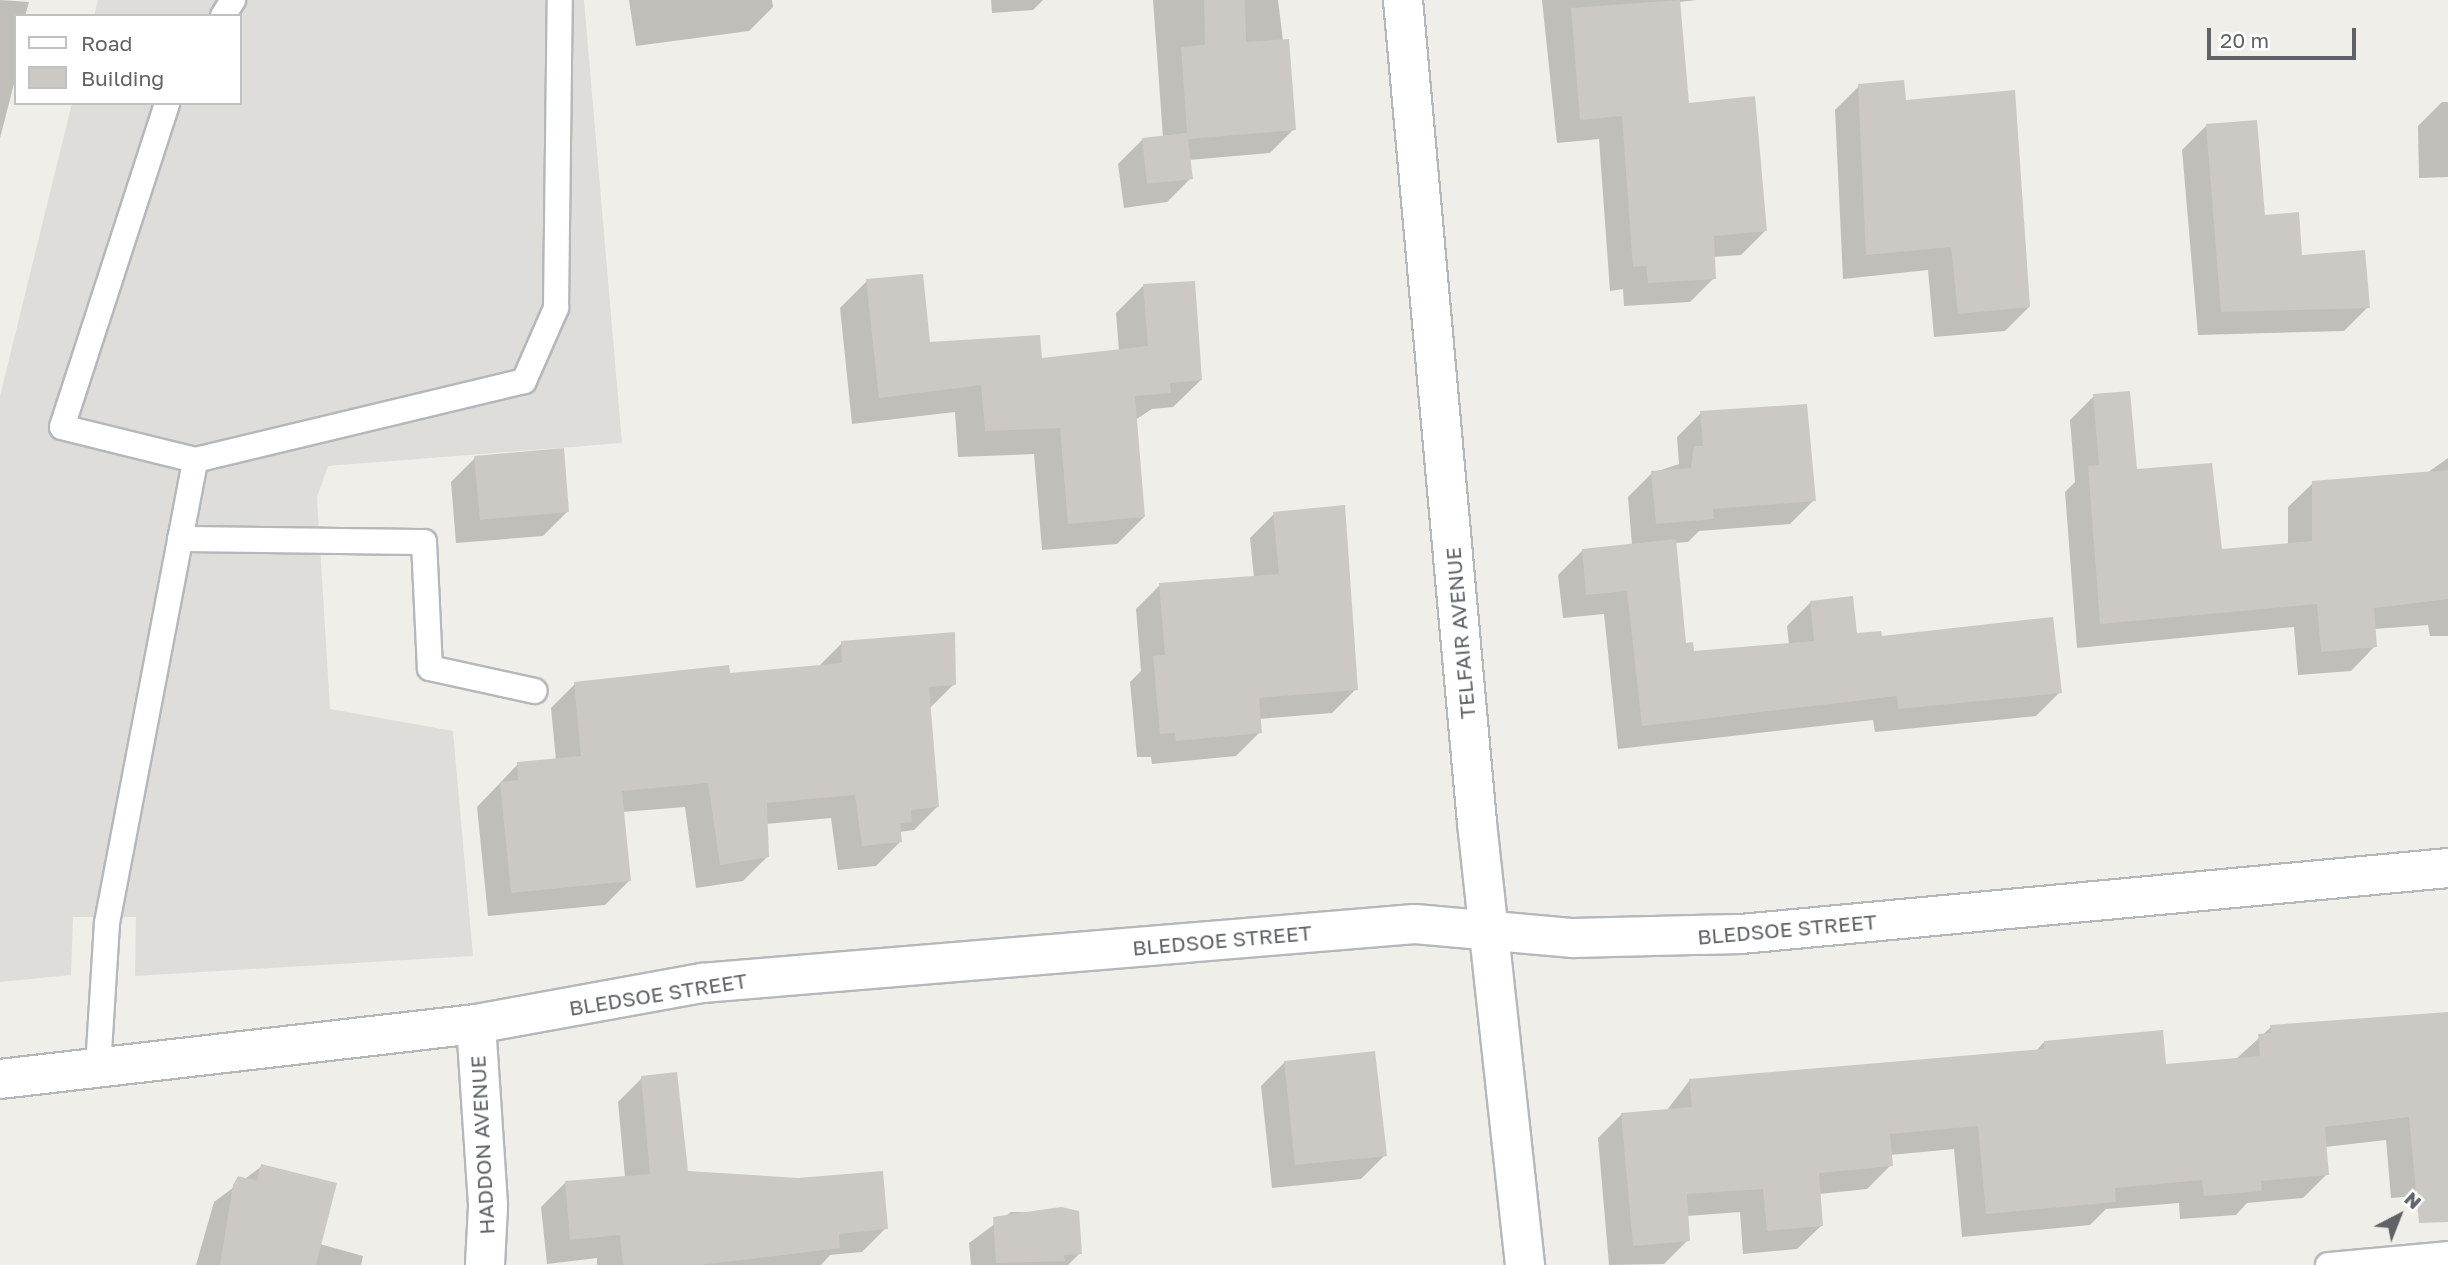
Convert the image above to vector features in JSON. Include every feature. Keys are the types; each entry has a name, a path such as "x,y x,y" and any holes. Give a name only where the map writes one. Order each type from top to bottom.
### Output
{"street":[{"name":"TELFAIR AVENUE","path":"1403,0 1490,931 1525,1265"},
{"name":"BLEDSOE STREET","path":"1,1083 98,1067 476,1024 702,983 1415,924 1611,939 1741,934 2448,868"},
{"name":"HADDON AVENUE","path":"476,1024 488,1207 485,1265"}],"lane":[{"path":"166,105 62,428 195,460 524,382 556,308 560,0"},
{"path":"98,1067 107,923 195,460"},
{"path":"180,539 424,542 430,668 535,691"},
{"path":"2328,1265 2448,1254"}],"shaded area":[{"path":"98,0 584,0 622,443 328,466 317,497 330,709 453,731 473,956 135,976 136,917 73,917 71,975 0,982 0,396 72,105 242,105 242,14 94,14"}],"building":[{"path":"1204,0 1245,0 1246,42 1289,39 1296,130 1188,139 1193,179 1147,184 1142,138 1187,133 1181,47 1205,45"},
{"path":"1680,0 1689,103 1755,96 1767,231 1714,236 1716,279 1648,283 1646,266 1633,267 1622,116 1580,120 1571,8"},
{"path":"1904,80 1906,100 2015,90 2030,307 1958,314 1951,247 1866,255 1858,84"},
{"path":"2257,120 2265,215 2299,212 2302,255 2365,250 2370,308 2221,312 2206,124"},
{"path":"923,274 930,342 1040,335 1042,358 1148,346 1143,284 1195,281 1202,380 1170,383 1171,393 1135,396 1145,517 1068,524 1060,428 985,431 981,385 879,398 866,279"},
{"path":"2130,391 2137,469 2212,463 2222,549 2312,541 2312,481 2448,470 2448,599 2374,608 2377,647 2321,652 2317,604 2100,624 2088,466 2099,465 2093,394"},
{"path":"1807,404 1816,501 1713,509 1714,519 1656,524 1651,471 1691,468 1694,446 1703,446 1700,411"},
{"path":"564,448 569,512 480,520 474,456"},
{"path":"1345,505 1358,690 1259,698 1262,733 1176,741 1175,733 1160,734 1153,656 1165,655 1159,583 1279,574 1273,512"},
{"path":"1676,539 1686,643 1693,642 1694,651 1814,641 1810,601 1853,596 1857,633 1881,631 1882,636 2053,617 2062,693 1898,709 1897,696 1642,726 1627,591 1586,595 1582,549"},
{"path":"955,632 956,685 929,687 939,807 911,810 912,822 900,823 902,842 862,846 855,795 767,803 769,857 720,865 708,783 622,791 631,881 511,893 500,782 518,780 517,762 581,756 574,682 729,665 730,673 842,663 841,641"},
{"path":"2448,1012 2448,1222 2419,1223 2409,1117 2325,1127 2329,1175 2261,1181 2262,1191 2204,1196 2202,1180 2115,1188 2116,1202 1986,1214 1978,1126 1890,1134 1893,1166 1819,1173 1823,1226 1767,1231 1763,1189 1687,1194 1690,1241 1633,1246 1621,1113 1692,1107 1689,1079 2044,1049 2044,1041 2163,1030 2166,1064 2260,1056 2258,1034 2271,1033 2270,1025"},
{"path":"1375,1051 1387,1156 1295,1165 1284,1061"},
{"path":"677,1072 688,1171 798,1178 883,1171 888,1229 839,1234 840,1248 700,1265 623,1265 620,1235 570,1240 565,1181 650,1174 641,1076"},
{"path":"261,1164 337,1183 316,1265 220,1265 233,1185 238,1176 257,1181"},
{"path":"1061,1207 1079,1211 1082,1254 1064,1255 1065,1261 996,1263 993,1217"}]}
